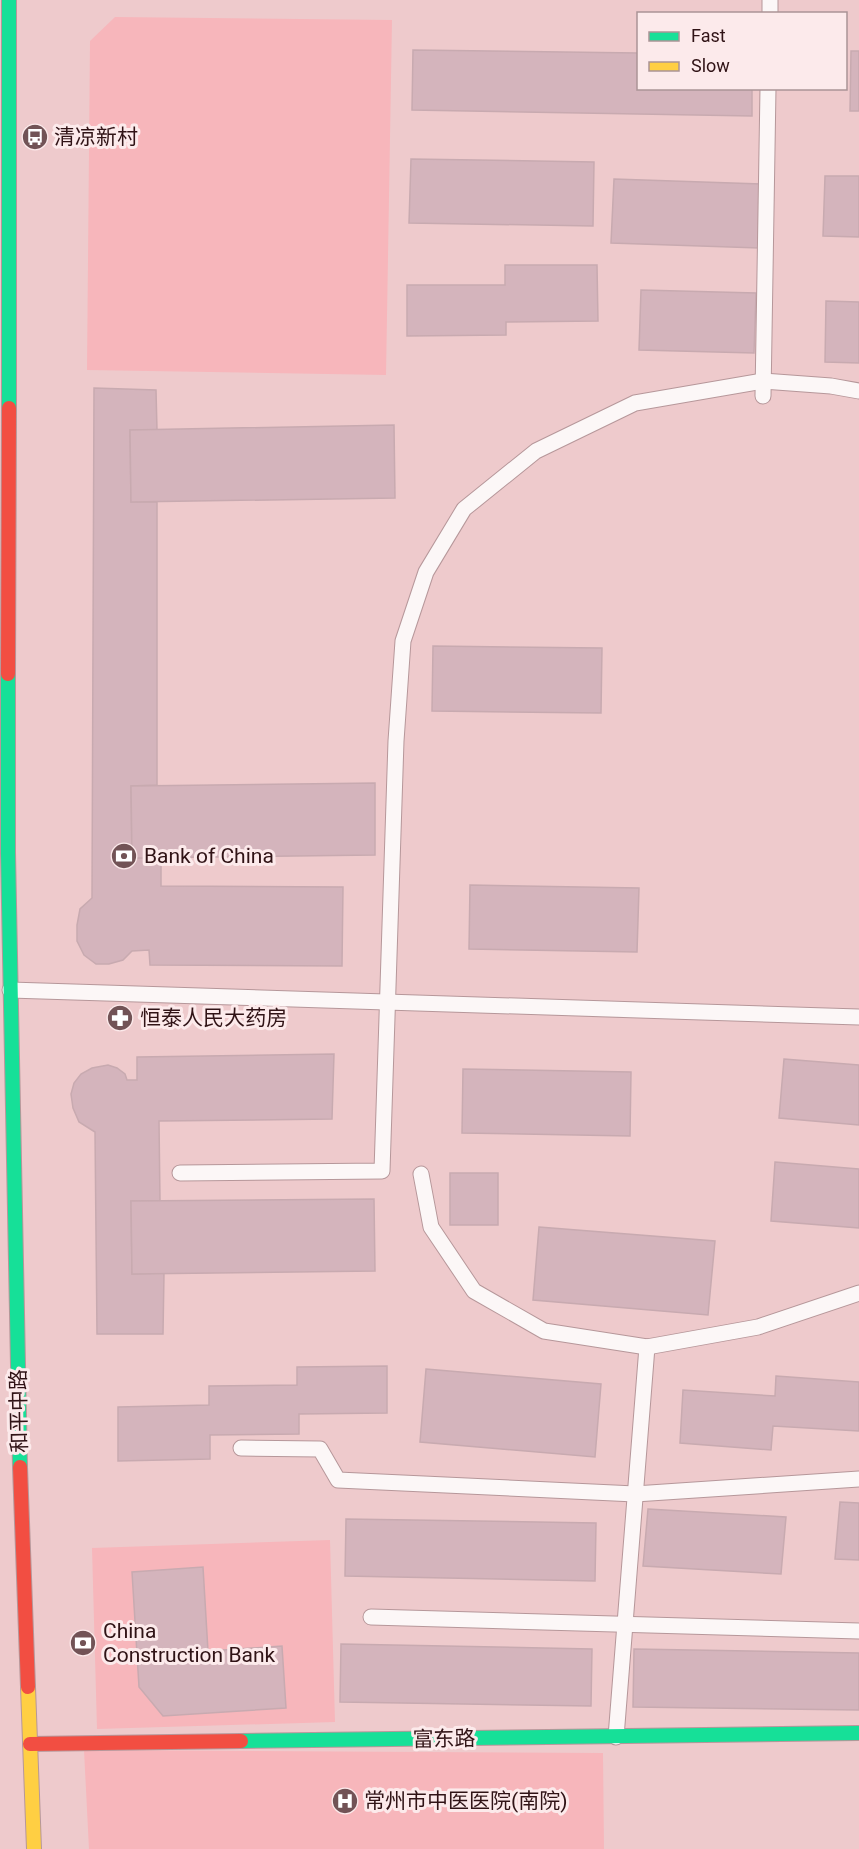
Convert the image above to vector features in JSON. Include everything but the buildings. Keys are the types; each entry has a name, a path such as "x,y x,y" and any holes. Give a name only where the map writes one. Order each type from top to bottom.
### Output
{"main road":[{"name":"和平中路","path":"9,0 8,853 20,1486 34,1849"},
{"name":"富东路","path":"30,1744 859,1733"}],"lane":[{"path":"763,389 768,90"},
{"path":"180,1173 382,1171 396,741 403,641 426,572 464,509 536,452 635,403 763,389 831,386 859,391"},
{"path":"10,990 859,1017"},
{"path":"421,1174 431,1227 474,1291 544,1331 647,1347 758,1327 859,1293"},
{"path":"616,1737 647,1347"},
{"path":"241,1448 320,1449 338,1480 635,1494 859,1479"},
{"path":"371,1617 859,1631"}],"shaded area":[{"path":"115,17 392,20 386,375 87,370 90,41"},
{"path":"330,1540 335,1722 97,1729 92,1548"},
{"name":"常州市中医医院(南院)","path":"84,1750 603,1753 604,1849 89,1849"}],"traffic: fast":[{"path":"9,0 9,408"},
{"path":"8,674 8,853 20,1467"},
{"path":"241,1741 859,1733"}],"traffic: slow":[{"path":"28,1687 34,1849"}],"traffic: jam":[{"path":"8,674 9,408"},
{"path":"20,1467 28,1687"},
{"path":"30,1744 241,1741"}],"place":[{"name":"清凉新村","path":"35,137"},
{"name":"Bank of China","path":"124,856"},
{"name":"恒泰人民大药房","path":"120,1018"},
{"name":"China Construction Bank","path":"83,1643"},
{"name":"常州市中医医院(南院)","path":"345,1801"}]}
